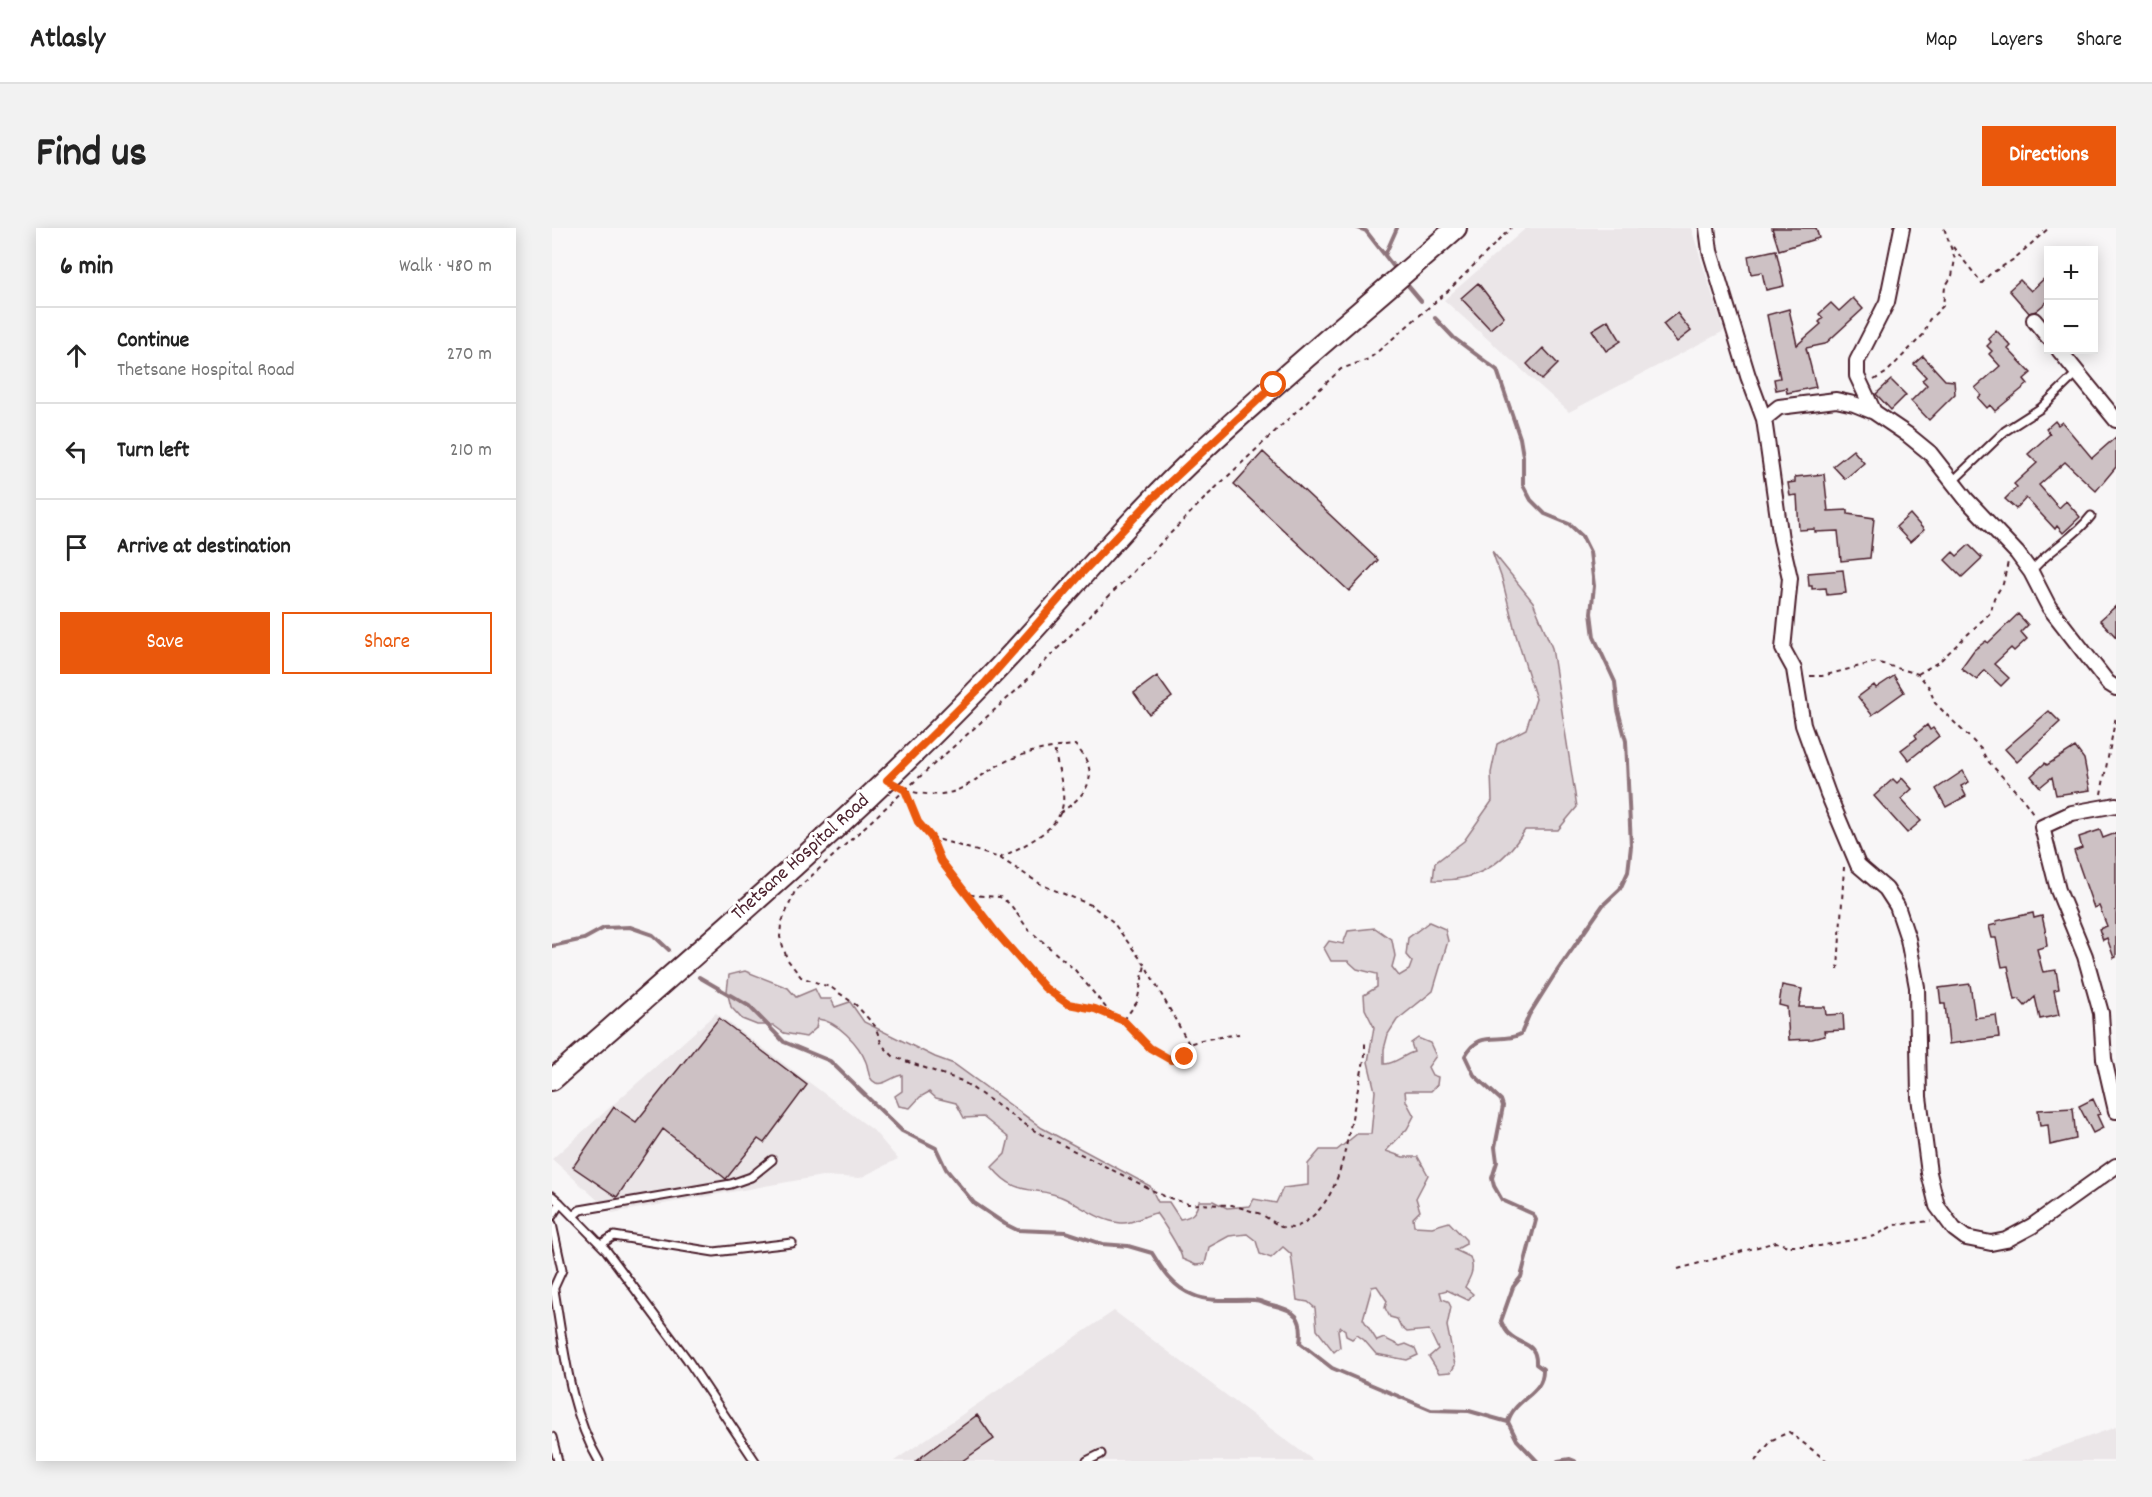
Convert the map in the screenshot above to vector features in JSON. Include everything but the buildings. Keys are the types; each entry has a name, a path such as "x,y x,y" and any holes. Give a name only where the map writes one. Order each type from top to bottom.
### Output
{"main road":[{"name":"Thetsane Hospital Road","path":"552,1080 800,863 986,682 1081,574 1153,498 1274,385 1363,311 1456,228"}],"street":[{"path":"1707,228 1710,250 1748,376 1764,419 1781,538 1790,578 1783,649 1794,669 1803,725 1858,865 1886,889 1898,906 1908,939 1917,987 1919,1097 1933,1193 1946,1219 1966,1238 1991,1243 2006,1240 2032,1226 2116,1166"},
{"path":"1874,412 1861,388 1857,376 1857,361 1887,302 1902,228"},
{"path":"2034,320 2044,331"},
{"path":"2062,354 2116,420"},
{"path":"1764,419 1779,407 1829,401 1854,404 1874,412 1930,453 2018,553 2031,572 2049,607 2108,683 2116,688"},
{"path":"2116,805 2072,813 2042,828 2058,890 2085,956 2101,1013 2104,1059 2116,1111"}],"lane":[{"path":"1953,481 2005,431 2041,408 2077,372"},
{"path":"2031,572 2053,549 2080,531 2091,516"},
{"path":"573,1216 580,1210 731,1184 752,1177 772,1160"},
{"path":"552,1196 601,1244 687,1359 755,1461"},
{"path":"552,1216 560,1203"},
{"path":"552,1224 562,1270 553,1291 575,1404 584,1435 599,1461"},
{"path":"601,1244 614,1236 714,1252 792,1243"},
{"path":"552,1437 558,1461"},
{"path":"1087,1461 1101,1454"}],"path":[{"path":"1365,1040 1365,1055 1341,1172 1329,1196 1315,1215 1294,1228 1281,1227 1261,1214 1232,1205 1188,1204 1164,1196 1035,1131 962,1081 894,1057 882,1044 875,1026 856,1005 832,988 801,977 793,969 782,947 780,937 784,914 795,891 1018,689 1207,496 1341,369 1369,359 1449,290 1511,228"},
{"path":"1861,388 1886,373 1906,353 1923,335 1929,320 1942,306 1945,287 1954,268 1951,245 1944,228"},
{"path":"1951,245 1982,283 2049,228"},
{"path":"1918,674 1940,661 1990,612 1994,598 2003,584 2006,564 2018,553"},
{"path":"1794,669 1807,676 1822,676 1876,662 1918,674 1929,687 1935,703 1981,749 1987,760 2023,799 2042,828"},
{"path":"2098,809 2116,716"},
{"path":"887,780 905,790 936,795 959,791 1015,757 1054,747 1075,745 1087,757 1091,777 1084,792 1041,834 1000,858"},
{"path":"1054,747 1063,803 1060,813"},
{"path":"905,790 918,822 931,837 941,861 970,895 995,931 1045,988 1068,1004 1095,1009 1124,1021 1150,1048 1171,1060 1185,1057 1189,1044 1145,965 1112,921 1091,904 1042,885 1000,858 931,837"},
{"path":"1838,970 1846,837"},
{"path":"970,895 1000,897 1010,904 1028,929 1075,970 1113,1016"},
{"path":"1124,1021 1137,1002 1145,965"},
{"path":"1189,1044 1239,1034"},
{"path":"1678,1269 1776,1242 1788,1246 1820,1246 1875,1236 1894,1225 1946,1219"},
{"path":"1755,1461 1772,1440 1789,1432 1827,1461"}],"shaded area":[{"path":"1526,228 1691,228 1724,331 1569,412 1444,300"},
{"path":"1492,551 1533,602 1552,648 1577,807 1558,830 1525,830 1497,862 1475,875 1433,880 1435,863 1464,841 1492,801 1491,773 1497,744 1526,729 1536,699"},
{"path":"1429,922 1445,929 1448,941 1433,991 1397,1020 1388,1034 1384,1049 1384,1064 1392,1063 1414,1052 1411,1043 1418,1038 1430,1043 1436,1056 1428,1067 1432,1075 1438,1077 1437,1085 1431,1091 1405,1091 1406,1101 1414,1116 1407,1129 1386,1151 1403,1157 1418,1157 1428,1175 1416,1198 1420,1211 1413,1218 1414,1226 1432,1227 1449,1222 1466,1240 1466,1244 1455,1250 1470,1257 1472,1272 1465,1287 1473,1294 1468,1300 1447,1290 1440,1292 1442,1299 1448,1301 1451,1307 1447,1326 1455,1365 1451,1372 1439,1373 1429,1357 1438,1349 1429,1330 1407,1332 1401,1327 1397,1319 1390,1317 1385,1308 1387,1301 1377,1286 1372,1287 1363,1319 1377,1341 1384,1338 1400,1346 1406,1344 1415,1348 1418,1355 1407,1360 1376,1354 1357,1335 1352,1339 1346,1336 1345,1330 1341,1327 1338,1330 1340,1347 1334,1352 1317,1330 1315,1308 1308,1302 1297,1300 1291,1254 1283,1247 1271,1258 1260,1254 1256,1241 1247,1234 1229,1236 1209,1247 1205,1264 1196,1265 1182,1259 1156,1213 1131,1222 1113,1222 1056,1195 1019,1188 1011,1184 992,1167 1005,1154 1009,1138 983,1117 964,1118 956,1103 936,1098 929,1092 920,1097 910,1108 899,1106 895,1096 902,1091 902,1075 879,1084 873,1081 863,1055 846,1034 833,1024 818,1019 816,1028 806,1037 784,1033 773,1025 757,1025 742,1019 731,1007 727,991 729,975 745,971 788,988 796,997 815,989 820,999 831,999 835,1007 850,1002 864,1022 954,1064 1042,1128 1150,1186 1158,1202 1169,1202 1180,1219 1193,1214 1199,1201 1213,1201 1227,1208 1250,1206 1254,1199 1276,1203 1283,1188 1308,1185 1308,1164 1320,1150 1337,1150 1357,1134 1371,1134 1375,1091 1368,1062 1374,1027 1365,1009 1364,995 1377,987 1377,974 1357,969 1348,961 1331,961 1324,948 1329,941 1343,944 1348,931 1375,928 1392,940 1395,956 1392,967 1399,976 1409,970 1412,962 1406,955 1408,938"},
{"path":"716,1013 873,1130 898,1159 860,1178 822,1176 612,1213 552,1159"},
{"path":"1114,1311 1314,1461 894,1461"},
{"path":"2116,1427 2116,1461 2021,1461"}],"waterway":[{"path":"1358,228 1366,231 1397,271"},
{"path":"1385,255 1397,228"},
{"path":"1405,282 1421,301"},
{"path":"1435,318 1454,338 1497,370 1520,438 1523,456 1523,485 1531,500 1545,514 1569,524 1582,536 1590,552 1594,586 1591,613 1594,637 1615,682 1618,710 1626,741 1631,846 1628,872 1620,889 1603,905 1553,977 1529,1015 1521,1034 1477,1042 1465,1056 1474,1075 1501,1100 1503,1106 1495,1147 1497,1162 1492,1178 1494,1186 1502,1200 1533,1214 1536,1220 1521,1277 1513,1287 1501,1321 1508,1333 1531,1348 1536,1357 1536,1364 1543,1369 1539,1385 1516,1407 1508,1422 1517,1440 1537,1461"},
{"path":"552,946 584,939 604,928 630,927 653,935 669,950"},
{"path":"699,977 749,1006 784,1042 830,1061 902,1131 936,1148 946,1169 974,1203 1005,1224 1017,1230 1066,1232 1102,1244 1128,1246 1152,1253 1174,1283 1193,1295 1215,1300 1256,1300 1292,1312 1301,1327 1300,1343 1332,1368 1431,1410 1469,1411 1508,1422"},
{"path":"1558,1461 1570,1459 1575,1461"}],"route":[{"path":"1185,1057 1171,1060 1150,1048 1124,1021 1095,1009 1068,1004 1045,988 995,931 970,895 941,861 931,837 918,822 905,790 887,780 986,682 1081,574 1153,498 1274,385"}]}
